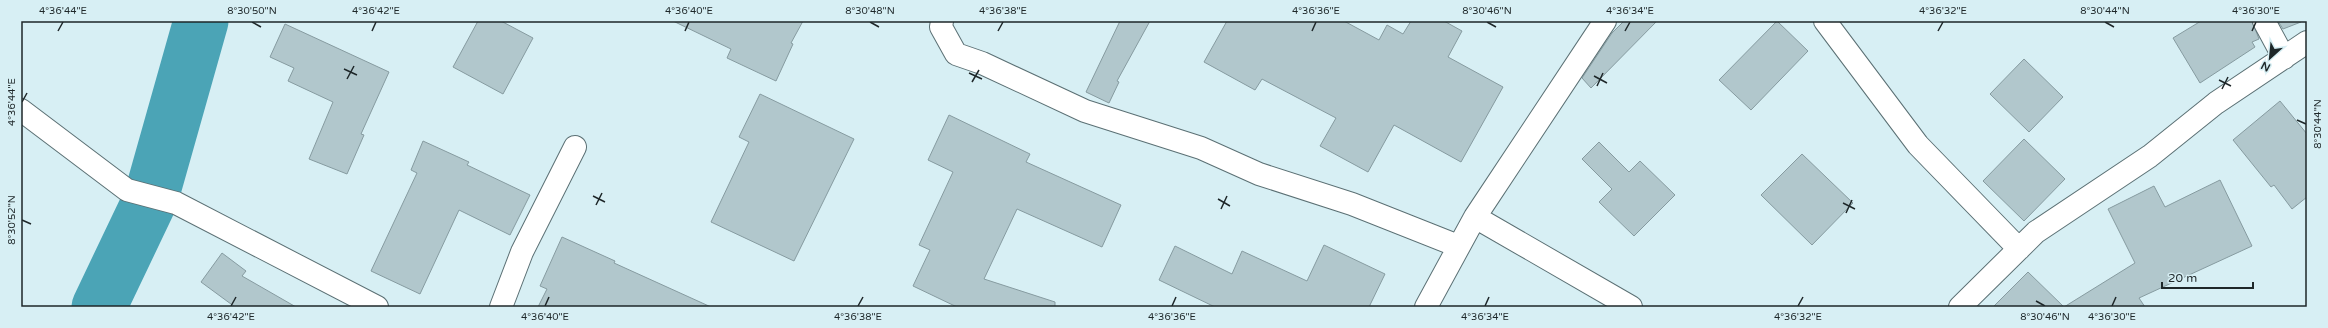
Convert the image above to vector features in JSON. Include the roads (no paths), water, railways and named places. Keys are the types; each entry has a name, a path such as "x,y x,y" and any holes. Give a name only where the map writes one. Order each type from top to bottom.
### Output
{"street":[{"path":"1426,307 1475,217 1605,21"},
{"path":"1825,21 1918,145 2019,249"},
{"path":"2264,21 2284,58"},
{"path":"939,23 956,54 982,63 1085,111 1201,148 1259,174 1352,204 1458,246"},
{"path":"1960,307 2036,232 2150,156 2216,103 2307,42"},
{"path":"21,110 127,190 176,203 377,307"},
{"path":"501,307 522,252 575,147"},
{"path":"1475,217 1630,307"}],"waterway":[{"path":"99,307 151,198 201,21"}]}
